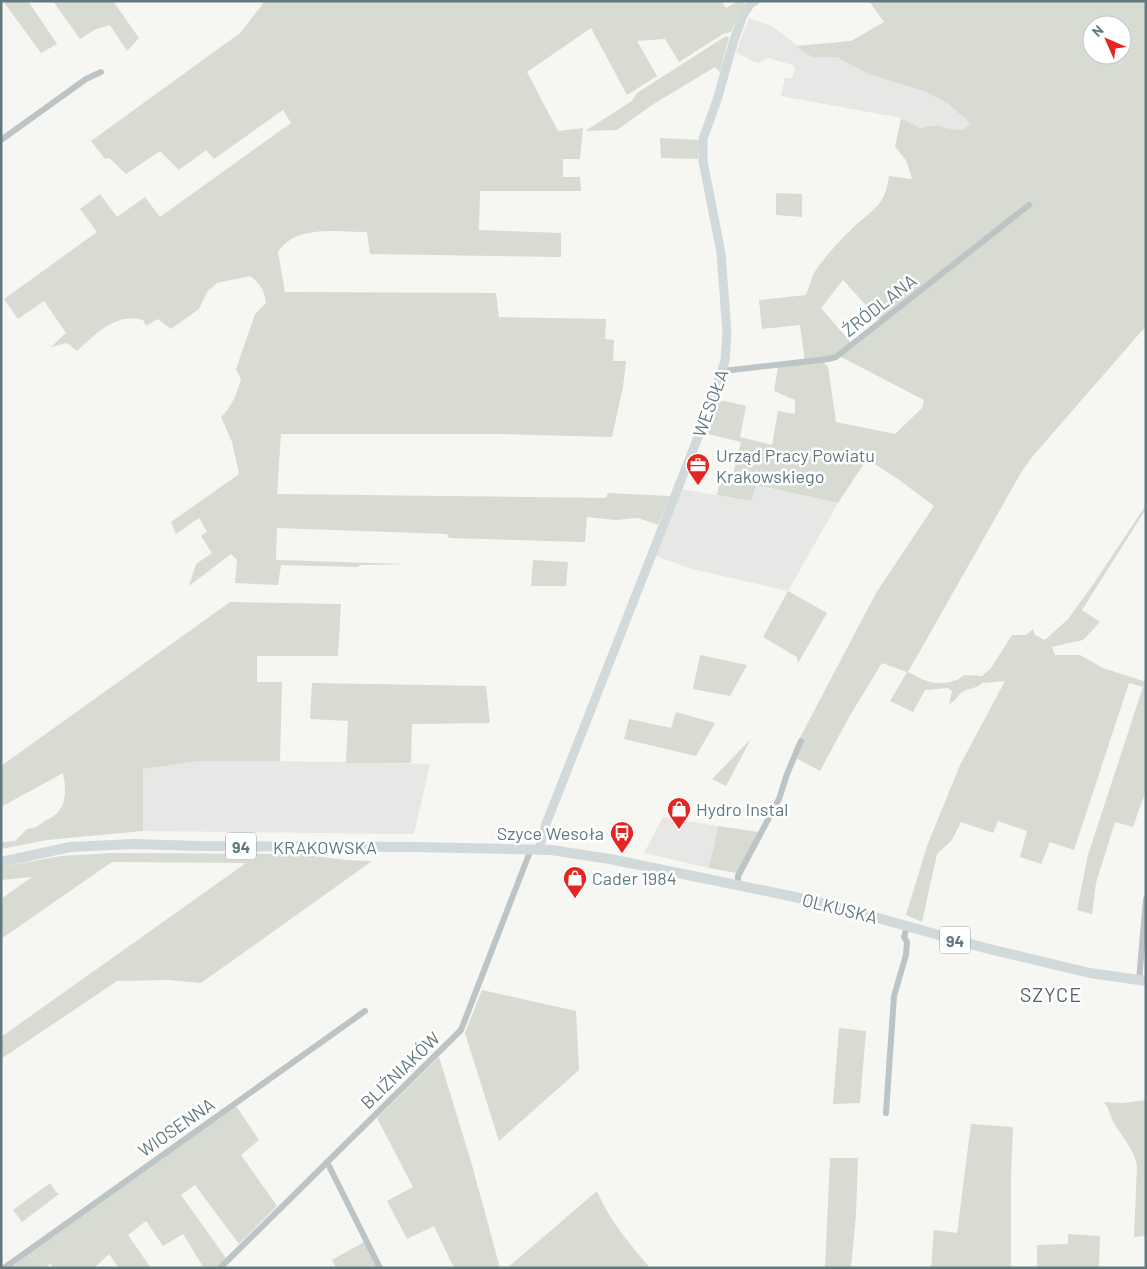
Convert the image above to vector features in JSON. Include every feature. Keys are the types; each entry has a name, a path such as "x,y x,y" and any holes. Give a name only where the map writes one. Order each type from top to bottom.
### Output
{"main road":[{"name":"KRAKOWSKA","path":"1,862 70,847 133,844 535,849"},
{"name":"OLKUSKA","path":"535,849 610,859 738,885 839,907 990,949 1090,973 1142,981"}],"street":[{"name":"WESOŁA","path":"535,849 723,371 726,352 726,332 721,254 703,160 703,139 718,100 734,40 743,15 755,1"},
{"path":"1,140 86,79 101,72"},
{"name":"ŹRÓDLANA","path":"723,371 836,357 1029,205"},
{"path":"738,885 738,876 779,799 801,741"},
{"name":"BLIŹNIAKÓW","path":"220,1268 461,1030 535,849"},
{"path":"1142,981 1146,898"},
{"path":"886,1113 894,996 906,955 908,942 904,937 907,926"},
{"name":"WIOSENNA","path":"4,1268 365,1011"},
{"path":"327,1162 380,1268"}],"shaded area":[{"path":"3,1 28,1 57,44 41,53"},
{"path":"53,1 113,1 139,38 127,51 110,25 96,29 80,39"},
{"path":"265,1 722,1 726,8 738,1 743,1 746,6 738,16 731,32 723,34 679,62 665,39 637,41 657,76 627,95 591,28 527,72 558,131 583,128 580,159 563,159 563,177 580,177 581,191 480,191 479,230 561,233 561,257 370,254 367,232 331,231 306,233 295,237 278,252 285,292 496,293 499,317 606,319 605,339 614,340 613,361 626,361 623,387 612,437 498,434 281,434 277,494 606,498 608,493 670,496 658,525 638,518 615,520 587,517 585,542 449,538 447,534 277,528 276,560 406,564 360,565 358,567 281,565 278,585 235,583 237,560 231,554 189,586 196,564 212,553 201,536 207,532 199,518 176,534 171,522 239,474 232,442 221,417 236,395 241,379 236,369 255,314 266,303 261,288 250,276 217,283 207,292 199,309 171,329 158,319 146,326 143,320 124,319 107,326 77,351 67,343 51,347 66,333 44,301 18,319 4,299 97,232 80,209 100,194 117,217 145,197 160,217 291,123 283,110 214,159 206,150 179,170 160,151 126,174 109,158 105,159 91,141 240,33"},
{"path":"869,1 1146,1 1146,326 1022,471 908,672 921,679 939,683 953,681 964,675 982,676 991,668 1012,635 1026,635 1033,629 1035,635 1045,640 1068,619 1146,505 1146,509 1082,610 1100,622 1083,640 1052,647 1055,655 1080,655 1103,668 1146,682 1146,790 1133,827 1115,822 1096,883 1092,914 1077,910 1088,855 1143,687 1129,683 1074,850 1050,842 1041,864 1020,857 1027,831 998,821 993,833 961,822 952,840 937,854 922,922 906,915 927,846 960,765 1005,681 982,683 962,692 949,704 952,691 948,688 925,690 913,712 890,701 907,672 882,663 849,717 820,771 796,758 793,751 876,593 934,506 867,459 838,503 756,485 751,501 717,495 721,477 732,479 741,442 703,433 716,399 746,406 740,437 772,445 778,411 795,414 795,400 774,391 778,367 805,363 800,325 762,329 759,300 806,295 814,273 823,260 880,203 889,176 912,179 906,160 895,147 901,118 920,128 938,125 945,128 963,130 970,123 947,103 924,91 868,74 837,57 812,57 796,46 851,41 884,22","holes":["843,280 882,323 854,346 821,308","841,357 924,400 922,408 895,434 836,422 828,367 824,363"]},
{"path":"749,18 772,26 812,57 837,57 868,74 924,91 947,103 970,123 963,130 945,128 938,125 920,128 901,118 781,96 785,78 792,78 795,69 792,65 768,58 759,63 754,62 736,52"},
{"path":"726,36 729,37 720,72 715,67 652,105 617,130 585,131 632,101 637,93"},
{"path":"660,138 699,140 698,159 661,158"},
{"path":"776,193 802,194 802,217 776,215"},
{"path":"755,485 838,503 788,591 692,569 656,556 681,489 750,501"},
{"path":"533,560 568,562 566,586 531,586"},
{"path":"788,591 827,613 798,663 797,657 763,637"},
{"path":"230,602 341,604 338,656 257,656 257,682 282,682 280,761 198,761 143,769 143,831 47,840 1,849 1,842 15,841 27,829 37,826 57,813 65,797 65,785 63,773 1,807 1,766"},
{"path":"700,655 747,665 730,696 693,689"},
{"path":"312,683 486,686 490,723 412,724 411,763 346,763 348,721 310,719"},
{"path":"676,712 715,723 696,756 624,739 629,719 671,728"},
{"path":"751,739 726,786 712,779"},
{"path":"198,761 430,764 414,834 143,831 143,769"},
{"path":"663,817 718,826 709,868 644,853"},
{"path":"718,826 759,832 737,873 709,868"},
{"path":"112,853 299,854 372,861 201,983 168,980 117,981 1,1059 1,1037 246,863 112,862 1,939 1,899 32,877 1,880 1,867 61,856"},
{"path":"482,990 576,1011 579,1070 499,1141 465,1033"},
{"path":"839,1028 866,1031 860,1103 833,1104"},
{"path":"439,1057 472,1165 500,1268 454,1268 434,1226 407,1239 387,1201 413,1187 377,1118"},
{"path":"1146,1100 1146,1236 1134,1237 1136,1160 1104,1102 1123,1103"},
{"path":"236,1106 259,1140 241,1155 277,1206 239,1244 195,1185 181,1195 226,1258 216,1268 204,1268 183,1234 163,1246 146,1221 128,1235 151,1268 119,1268 109,1254 94,1268 54,1268 50,1264 44,1268 8,1268"},
{"path":"971,1124 1013,1127 1011,1268 931,1268 934,1230 957,1233"},
{"path":"830,1158 858,1158 856,1215 851,1268 825,1268"},
{"path":"50,1183 59,1194 22,1222 13,1210"},
{"path":"597,1191 614,1222 650,1268 507,1268"},
{"path":"1068,1234 1100,1236 1099,1268 1037,1268 1037,1245 1068,1244"},
{"path":"364,1242 377,1268 336,1268 332,1260"}],"place":[{"name":"Urząd Pracy Powiatu Krakowskiego","path":"698,486"},
{"name":"Hydro Instal","path":"679,830"},
{"name":"Szyce Wesoła","path":"622,854"},
{"name":"Cader 1984","path":"575,899"}],"district":[{"name":"SZYCE","path":"1051,994"}]}
